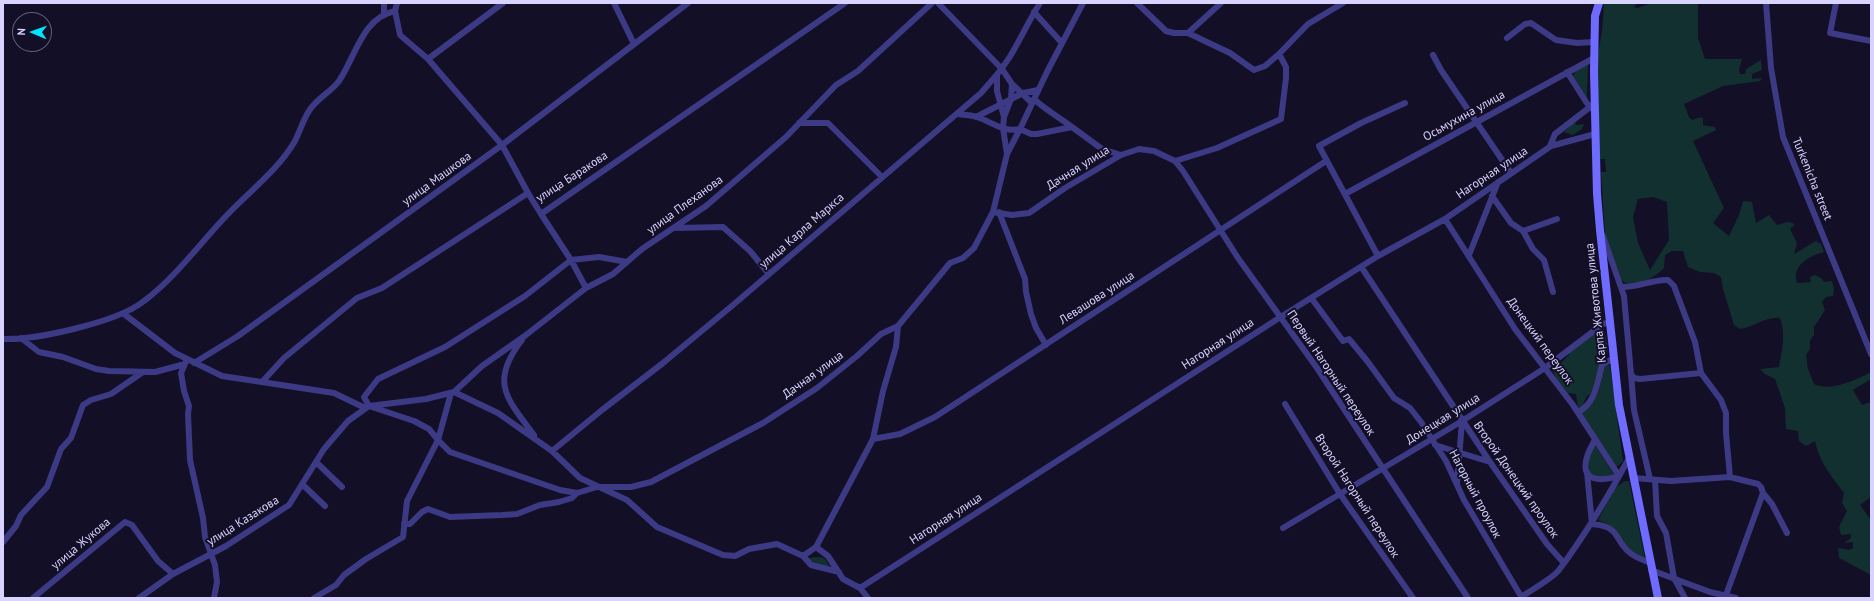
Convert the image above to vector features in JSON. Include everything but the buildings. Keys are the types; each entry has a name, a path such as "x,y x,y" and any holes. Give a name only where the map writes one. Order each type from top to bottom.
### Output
{"main road":[{"name":"Карпа Животова улица","path":"1599,3 1595,16 1592,106 1600,230 1620,405 1629,458 1658,598"}],"street":[{"path":"384,3 384,13"},
{"path":"397,3 395,11 400,35 428,59 502,146 528,193"},
{"path":"428,59 503,3"},
{"path":"614,3 634,44"},
{"name":"улица Машкова","path":"194,363 238,336 502,146 688,3"},
{"name":"улица Баракова","path":"262,382 284,358 357,298 382,288 528,193 541,214 845,3"},
{"name":"улица Плеханова","path":"453,393 482,366 527,334 586,288 613,274 642,249 706,206 748,171 799,123 836,85 858,71 932,3"},
{"path":"938,3 1002,69 1012,84 1047,112 1061,118 1102,149 1121,155"},
{"name":"улица Карла Маркса","path":"552,451 602,410 663,364 981,93 1002,69 1040,3"},
{"path":"1007,154 1038,90 1084,3"},
{"path":"1137,3 1166,31 1174,33 1188,33 1230,53 1254,70 1265,66 1308,24 1343,3"},
{"path":"1188,33 1221,3"},
{"name":"Turkenicha street","path":"1766,3 1771,68 1783,137 1871,354"},
{"path":"1836,3 1830,33 1871,40"},
{"path":"3,339 58,334 124,314 144,302 184,264 228,214 269,175 295,141 310,110 338,82 366,30 384,13 395,11"},
{"path":"1034,12 1062,44"},
{"path":"1507,38 1525,24 1532,23 1556,40 1577,43 1594,42"},
{"path":"1175,161 1217,148 1281,119 1286,67 1279,54"},
{"path":"1433,55 1511,173"},
{"name":"Осьмухина улица","path":"1346,194 1594,58"},
{"path":"1550,146 1555,134 1592,106 1567,72"},
{"path":"997,75 999,106 1004,117"},
{"name":"Дачная улица","path":"597,487 631,487 651,482 764,423 817,388 858,356 881,334 898,326 950,263 963,258 974,248 996,212 1007,154 1003,128 1004,117 1011,99 1012,84"},
{"path":"976,117 1023,93 1038,90"},
{"path":"1378,256 1346,194 1318,146 1360,123 1404,103"},
{"path":"958,114 976,117 1012,131 1020,129 1031,134 1072,127"},
{"path":"799,123 828,122 882,177"},
{"name":"Нагорная улица","path":"860,588 1280,318 1362,268 1378,256 1445,219 1550,146 1595,134"},
{"name":"Дачная улица","path":"996,212 1012,215 1029,213 1065,188 1121,155 1140,149 1154,151 1175,161"},
{"name":"Первый Нагорный переулок","path":"1175,161 1220,231 1316,368 1468,598"},
{"name":"Левашова улица","path":"873,439 900,434 935,417 1326,161"},
{"path":"1469,255 1498,182"},
{"path":"1492,196 1511,223 1522,231 1533,249 1544,260 1553,292"},
{"path":"996,212 1025,279 1031,314 1036,328 1046,345"},
{"path":"541,214 571,260 586,288"},
{"path":"1522,231 1557,218"},
{"name":"Донецкий переулок","path":"1445,219 1515,329 1578,412 1619,476"},
{"path":"674,228 724,227 750,251 769,274"},
{"path":"1600,230 1624,296 1634,410 1652,480 1657,516 1666,532 1674,578 1685,598"},
{"path":"367,407 364,397 378,379 445,347 525,296 571,260 599,257 627,262"},
{"name":"Второй Донецкий проулок","path":"1362,268 1490,462 1547,544 1563,562"},
{"path":"1620,287 1650,284 1661,279 1668,280 1674,286 1695,342 1701,373 1721,400 1726,412 1726,433 1730,477"},
{"name":"Нагорный проулок","path":"1312,299 1343,340 1349,339 1394,398 1410,408 1446,461 1456,486 1521,597"},
{"path":"124,314 186,362"},
{"name":"Донецкая улица","path":"1283,528 1382,468 1433,443 1462,421 1545,368 1582,338 1603,324 1610,322"},
{"path":"803,556 816,547 873,439 883,391 896,347 898,326"},
{"path":"527,334 512,353 506,365 504,380 506,394 512,406 537,440"},
{"path":"21,338 39,352 63,357 109,372 155,372 186,362 194,363 222,376 334,393 367,407 414,421 429,429 450,452 560,490 577,493 597,487"},
{"path":"1578,412 1589,404 1597,386 1602,365 1614,358"},
{"path":"186,362 181,372 184,391 190,406 188,421 190,460 210,554 215,565 217,582 214,598"},
{"path":"3,542 16,526 21,515 47,487 61,449 71,438 83,405 91,400 111,394 143,372"},
{"path":"1631,374 1634,378 1640,379 1701,373"},
{"path":"367,407 426,399 453,393 498,413 552,451 580,478 627,500 657,527 723,555 735,556 749,549 777,544 803,556 811,565 839,572"},
{"path":"314,598 336,585 344,575 366,559 402,538 407,501 438,440 453,393"},
{"name":"Второй Нагорный переулок","path":"1285,404 1340,494 1413,598"},
{"name":"улица Казакова","path":"139,598 173,574 210,554 253,524 289,505 324,449 348,421 367,407"},
{"path":"1456,486 1462,421"},
{"path":"1592,524 1585,464 1587,456 1595,440"},
{"path":"1433,443 1459,453 1490,462"},
{"path":"1458,467 1465,460 1472,457"},
{"path":"1521,597 1558,571 1563,562 1592,524 1607,494 1629,458"},
{"path":"316,462 342,487"},
{"path":"1587,472 1591,477 1598,480 1619,476"},
{"path":"1634,478 1671,481 1730,477 1758,484 1772,504 1787,533"},
{"path":"302,484 325,506"},
{"path":"404,524 410,524 422,512 428,509 450,517 517,514 540,505 560,502 572,498 577,493"},
{"path":"1723,596 1763,493"},
{"name":"улица Жукова","path":"33,598 125,522 132,525 158,561 173,574"},
{"path":"1592,524 1606,525 1613,530 1622,545 1631,554 1674,578 1710,592 1736,598"},
{"path":"816,547 828,556 843,579 860,588 868,598"}],"green space":[{"path":"1604,3 1638,3 1634,7 1637,8 1651,3 1698,3 1698,38 1705,59 1742,59 1739,70 1740,74 1745,74 1746,69 1761,60 1762,70 1752,74 1752,79 1762,78 1760,81 1723,86 1684,104 1689,117 1692,120 1701,117 1703,118 1703,125 1715,127 1716,130 1693,141 1724,208 1713,223 1729,236 1739,215 1743,201 1752,202 1756,223 1769,215 1777,225 1787,222 1793,223 1794,226 1790,229 1797,243 1794,254 1816,241 1821,244 1824,252 1803,262 1799,266 1796,277 1797,283 1811,282 1810,277 1815,275 1821,278 1824,282 1832,281 1834,289 1833,296 1826,297 1822,302 1825,310 1814,327 1814,335 1810,340 1810,349 1806,355 1808,369 1814,384 1828,387 1843,384 1871,372 1871,379 1853,390 1862,405 1871,402 1871,497 1860,505 1871,520 1871,575 1839,558 1838,548 1849,550 1853,548 1853,542 1844,543 1851,538 1851,534 1841,535 1839,527 1847,511 1842,503 1844,493 1823,462 1815,441 1806,446 1799,441 1798,431 1786,429 1785,408 1775,379 1765,374 1760,369 1779,367 1783,336 1780,318 1765,320 1740,329 1734,325 1723,289 1721,277 1714,273 1700,272 1688,267 1683,251 1672,251 1665,255 1664,268 1649,279 1636,284 1631,284 1625,283 1621,279 1605,234 1601,172 1606,172 1605,159 1600,159 1597,60 1602,31","holes":["1653,197 1667,202 1669,240 1650,270 1638,243 1633,217 1638,199"]},
{"path":"1588,63 1587,98 1573,76 1576,70"},
{"path":"1574,122 1577,125 1583,124 1582,129 1573,135 1564,132"},
{"path":"1604,329 1608,350 1601,361 1592,394 1587,396 1581,408 1578,407 1576,394 1568,393 1556,379 1553,371 1569,355 1569,352 1596,332"},
{"path":"1605,365 1610,366 1623,461 1618,466 1614,466 1581,413 1591,405 1599,390 1602,371"},
{"path":"1595,445 1614,475 1603,478 1591,474 1589,470 1589,459"},
{"path":"1625,481 1629,481 1645,558 1632,551 1610,525 1598,520 1616,487"},
{"path":"807,558 824,558 832,570 813,564"}]}
